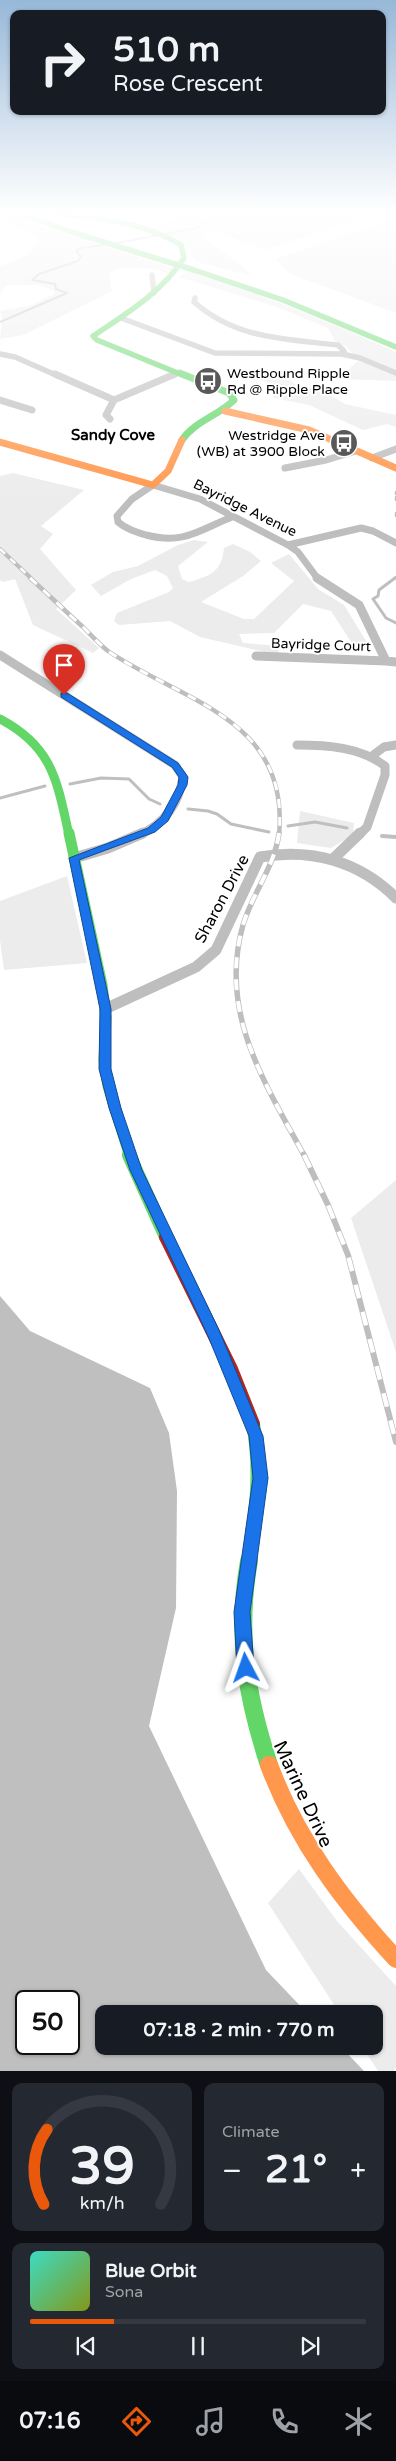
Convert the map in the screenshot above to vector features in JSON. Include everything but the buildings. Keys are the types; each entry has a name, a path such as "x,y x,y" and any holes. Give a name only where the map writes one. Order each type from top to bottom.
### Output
{"main road":[{"path":"132,310 93,336 98,340 229,393 234,400 225,411 186,432 174,464 163,481 153,485"},
{"path":"306,310 396,347"},
{"path":"323,310 396,338"},
{"path":"225,411 309,430 396,468"},
{"name":"Bayridge Avenue","path":"0,442 153,485"},
{"name":"Marine Drive","path":"0,719 19,729 34,742 50,761 75,862 105,1009 105,1069 115,1108 136,1170 214,1335 256,1436 260,1478 242,1612 247,1687 262,1752 285,1805 318,1866 378,1942 396,1958"}],"street":[{"path":"201,310 231,327 268,336 338,346 344,351 342,354"},
{"path":"121,318 216,353 342,354 360,358 396,373"},
{"path":"0,354 14,357 114,400"},
{"path":"110,419 106,415 114,400 180,372"},
{"path":"0,400 32,410"},
{"path":"372,458 396,449"},
{"path":"285,468 326,460 356,451"},
{"path":"153,485 132,499 118,513 117,519 121,525 159,539 176,541 188,538 232,516"},
{"name":"Bayridge Avenue","path":"153,485 200,500 298,552 318,579 359,605 386,661"},
{"path":"288,545 361,528 373,531 396,543"},
{"path":"0,654 175,765 183,777 183,785 165,819 151,830 75,862"},
{"name":"Bayridge Court","path":"256,656 386,661"},
{"path":"386,661 396,662"},
{"path":"297,745 315,744 372,756 385,766"},
{"path":"372,756 384,747 396,745"},
{"path":"385,766 396,762"},
{"path":"333,859 367,827 385,775 385,766"},
{"name":"Sharon Drive","path":"105,1009 196,967 216,950 260,857 280,852 333,859 366,872 396,898"}],"shaded area":[{"path":"74,310 23,335 0,339 2,319 0,311"},
{"path":"283,310 297,310 396,352 396,381 338,379 362,357 353,354 347,347 335,341 328,328"},
{"path":"265,369 286,377 296,385 321,389 345,404 396,415 396,427 387,424 363,430 309,405 274,398 267,382 239,370"},
{"path":"13,473 84,490 41,526 53,534 40,549 76,590 56,609 99,648 93,653 33,625 15,579 3,582 0,580 0,476"},
{"path":"194,540 208,542 178,566 182,579 189,582 214,572 221,563 224,548 233,544 250,552 261,561 243,576 201,602 244,619 254,619 294,581 271,563 289,554 318,589 344,605 368,644 355,648 331,611 303,604 274,633 239,634 243,643 279,646 278,655 200,637 170,621 119,625 114,621 117,613 169,592 173,588 167,576 155,570 131,579 101,596 91,585 113,572 138,566 178,545"},
{"path":"300,811 354,823 353,835 331,848 297,843"},
{"path":"67,876 87,963 4,970 0,940 0,901"},
{"path":"396,1180 396,1352 351,1218"},
{"path":"0,1296 30,1331 150,1388 169,1433 177,1491 176,1608 149,1726 266,1970 299,2005 95,2005 95,2055 349,2055 364,2071 0,2071"},
{"path":"299,1869 337,1921 396,1986 396,2067 394,2071 378,2071 368,2055 383,2055 383,2005 334,2005 268,1903"}],"waterway":[{"path":"0,322 29,310"},
{"path":"395,578 379,590 378,596 373,599 386,618 396,623"},
{"path":"70,784 101,778 129,779 149,799 160,804"},
{"path":"0,798 45,786"},
{"path":"188,809 208,811 217,814 231,824 269,832"},
{"path":"288,826 315,822 347,828"},
{"path":"382,836 396,837"}],"railway":[{"path":"0,549 32,579"},
{"path":"30,578 108,651 226,718 250,739 267,764 278,796 279,833"},
{"path":"279,833 273,857 243,925 237,957 237,988 241,1018 261,1074 305,1156"},
{"path":"305,1156 328,1205 348,1255 396,1442"}],"traffic: fast":[{"path":"133,310 93,336 97,340 229,393 234,400 221,411 193,427 182,440"},
{"path":"306,310 396,347"},
{"path":"0,719 20,730 36,744 48,760 57,781 102,985 106,1018 104,1060 113,1108 128,1153 166,1237"},
{"path":"253,1424 258,1448 258,1495 244,1588 242,1631 248,1689 269,1765"}],"traffic: slow":[{"path":"225,411 309,430 396,468"},
{"path":"0,442 153,485 168,471 182,440"},
{"path":"269,1765 279,1793 292,1819 322,1869 357,1915 396,1959"}],"traffic: jam":[{"path":"166,1237 231,1369 253,1424"}],"place":[{"name":"Westbound Ripple Rd @ Ripple Place","path":"208,381"},
{"name":"Westridge Ave (WB) at 3900 Block","path":"344,443"}],"district":[{"name":"Sandy Cove","path":"113,435"}],"route":[{"path":"64,695 175,765 181,771 183,777 183,785 165,819 151,830 82,857 74,858 105,1009 105,1069 115,1108 136,1170 242,1397 256,1436 260,1478 242,1612 246,1668"}]}
